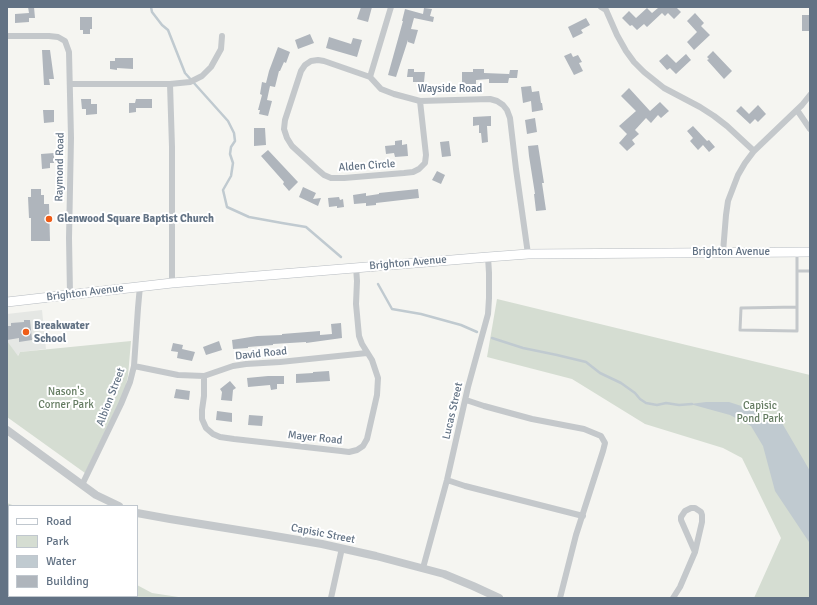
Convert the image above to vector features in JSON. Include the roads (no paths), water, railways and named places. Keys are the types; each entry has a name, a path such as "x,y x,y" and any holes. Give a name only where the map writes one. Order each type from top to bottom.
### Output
{"main road":[{"name":"Brighton Avenue","path":"7,302 172,283 528,254 810,252"}],"street":[{"path":"370,77 391,7"},
{"path":"605,8 626,51 644,72 664,88 714,116 754,151"},
{"name":"Raymond Road","path":"7,36 58,37 65,41 69,52 71,138 69,238 70,294"},
{"path":"70,84 170,84 190,82 207,72 215,61 221,49 222,36"},
{"name":"Alden Circle","path":"370,77 318,60 311,61 305,65 301,71 285,120 284,129 292,146 324,175 331,178 344,178 413,172 419,169 424,163 426,155 420,101"},
{"name":"Wayside Road","path":"370,77 381,89 420,101 490,99 503,105 510,118 528,254"},
{"path":"170,84 172,147 172,283"},
{"path":"723,252 728,201 738,175 754,151 797,110 810,95"},
{"path":"797,110 810,129"},
{"name":"Lucas Street","path":"423,568 447,480 468,388 488,314 488,257"},
{"name":"Mayer Road","path":"204,376 202,419 206,428 213,434 220,437 234,439 349,452 357,450 363,446 367,439 377,395 378,378 372,360 359,336 356,304 356,268"},
{"name":"Albion Street","path":"82,485 122,404 130,382 134,366 140,286"},
{"name":"David Road","path":"134,366 178,375 204,376 233,366 246,364 367,353"},
{"path":"466,400 532,419 592,431 601,436 604,443 603,451 576,535 560,598"},
{"path":"7,430 96,495 117,505"},
{"path":"447,480 583,516"},
{"path":"673,598 680,587 695,552 703,519 701,512 695,508 691,508 685,511 681,517 681,520 695,552"},
{"name":"Capisic Street","path":"138,513 342,548 423,568 459,579 499,598"},
{"path":"331,598 342,548"}],"lane":[{"path":"797,252 797,271 797,307 797,331 740,330 741,308 797,307"},
{"path":"797,271 810,270"}],"water":[{"path":"729,402 760,412 782,423 810,471 810,548 809,542 775,491 763,446 751,426 730,415 690,404"}],"waterway":[{"path":"151,7 152,12 168,30 185,73 228,121 234,133 235,141 231,147 230,154 233,163 231,176 223,190 227,207 249,217 306,227 341,257"},
{"path":"378,284 392,309 421,314 461,325 477,332"},
{"path":"492,338 523,348 586,362 600,373 621,383 646,403 657,405 666,403 679,405 692,404"}],"place":[{"name":"Glenwood Square Baptist Church","path":"49,219"},
{"name":"Breakwater School","path":"26,332"}],"park label":[{"name":"Nason's Corner Park","path":"66,398"},
{"name":"Capisic Pond Park","path":"760,412"}]}
